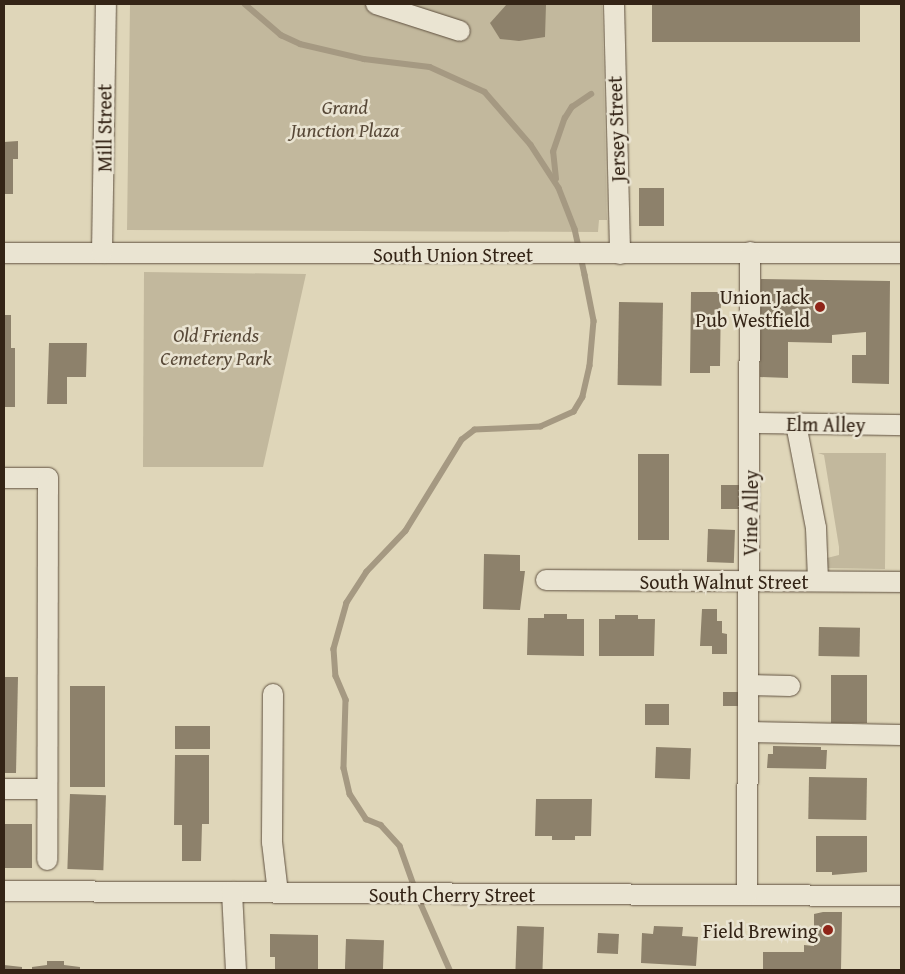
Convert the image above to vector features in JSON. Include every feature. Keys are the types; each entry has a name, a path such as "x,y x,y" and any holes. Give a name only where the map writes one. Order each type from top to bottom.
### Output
{"street":[{"name":"Mill Street","path":"102,253 106,4"},
{"path":"376,4 460,31"},
{"name":"Jersey Street","path":"610,253 614,4"},
{"name":"Vine Alley","path":"747,895 751,423 750,252"},
{"name":"South Union Street","path":"4,253 901,253"},
{"name":"Elm Alley","path":"751,423 901,425"},
{"path":"796,424 816,528 818,581"},
{"path":"4,478 48,478 47,860"},
{"name":"South Walnut Street","path":"546,580 901,582"},
{"path":"748,685 790,686"},
{"path":"273,694 272,842 278,893"},
{"path":"748,732 901,735"},
{"path":"4,789 47,789"},
{"name":"South Cherry Street","path":"4,891 901,896"},
{"path":"232,892 236,970"}],"green space":[{"name":"Grand Junction Plaza","path":"130,4 602,4 607,220 599,220 598,232 127,230"},
{"name":"Old Friends Cemetery Park","path":"144,272 306,274 263,467 143,467"},
{"path":"818,453 886,453 885,569 827,568 827,558 839,555 839,547 824,455"}],"building":[{"path":"507,4 546,4 545,37 519,41 500,39 490,23"},
{"path":"652,4 860,4 860,42 652,42"},
{"path":"18,141 18,159 13,159 13,194 4,194 4,142"},
{"path":"639,188 664,188 664,226 639,226"},
{"path":"761,279 890,281 889,384 852,383 852,355 866,355 866,332 832,335 832,343 788,342 788,378 760,377"},
{"path":"691,292 721,292 720,366 710,366 710,373 690,373"},
{"path":"619,302 663,303 662,386 618,385"},
{"path":"4,315 11,315 11,348 15,348 15,407 4,407"},
{"path":"49,343 87,343 86,377 67,377 67,404 47,404"},
{"path":"638,454 669,454 669,540 638,540"},
{"path":"721,485 742,485 742,509 721,509"},
{"path":"708,529 735,530 734,563 707,562"},
{"path":"484,554 520,555 520,571 525,571 520,610 483,609"},
{"path":"702,609 717,609 717,621 722,621 722,633 727,634 727,654 712,654 712,646 700,646"},
{"path":"544,614 567,614 567,619 584,619 584,656 527,655 528,618 544,618"},
{"path":"615,615 638,615 638,619 655,619 654,656 599,656 599,619 615,619"},
{"path":"819,627 860,628 859,657 818,656"},
{"path":"831,675 867,675 867,723 831,723"},
{"path":"4,677 18,677 16,773 4,773"},
{"path":"70,686 105,686 105,787 70,787"},
{"path":"723,692 738,692 738,706 723,706"},
{"path":"645,704 669,704 669,725 645,725"},
{"path":"175,726 210,726 210,749 175,749"},
{"path":"773,746 821,747 821,750 827,750 826,769 767,768 768,754 773,754"},
{"path":"656,747 691,748 690,779 655,778"},
{"path":"175,755 209,755 209,824 202,824 201,861 182,861 182,825 174,825"},
{"path":"809,777 867,778 866,820 808,819"},
{"path":"70,794 106,795 103,870 67,869"},
{"path":"536,799 592,799 591,836 575,836 575,840 552,840 552,836 535,836"},
{"path":"4,824 32,824 32,868 4,868"},
{"path":"816,836 867,836 867,872 832,875 832,872 816,872"},
{"name":"Field Brewing","path":"842,912 841,970 763,970 763,952 804,952 804,945 814,946 814,914"},
{"path":"517,926 544,927 542,970 515,970"},
{"path":"654,926 683,927 682,936 698,937 696,966 641,963 642,933 653,934"},
{"path":"598,933 619,934 618,954 597,953"},
{"path":"270,934 318,935 318,970 275,970 275,957 270,957"},
{"path":"346,939 384,940 383,970 345,970"},
{"path":"47,961 64,961 64,965 80,967 80,970 32,970 32,967 47,965"},
{"path":"4,965 22,967 22,970 4,970"}],"waterway":[{"path":"245,4 281,35 300,44 364,59 430,67 485,92 531,145 559,188 575,229 594,321 590,366 583,397 574,412 541,427 475,430 462,440 406,531 367,572 347,603 334,649 336,676 346,700 344,768 350,794 366,819 381,825 400,846 415,888"},
{"path":"556,179 553,152 565,118 572,107 591,94"},
{"path":"418,897 450,970"}],"place":[{"name":"Union Jack Pub Westfield","path":"820,307"},
{"name":"Field Brewing","path":"828,930"}]}
